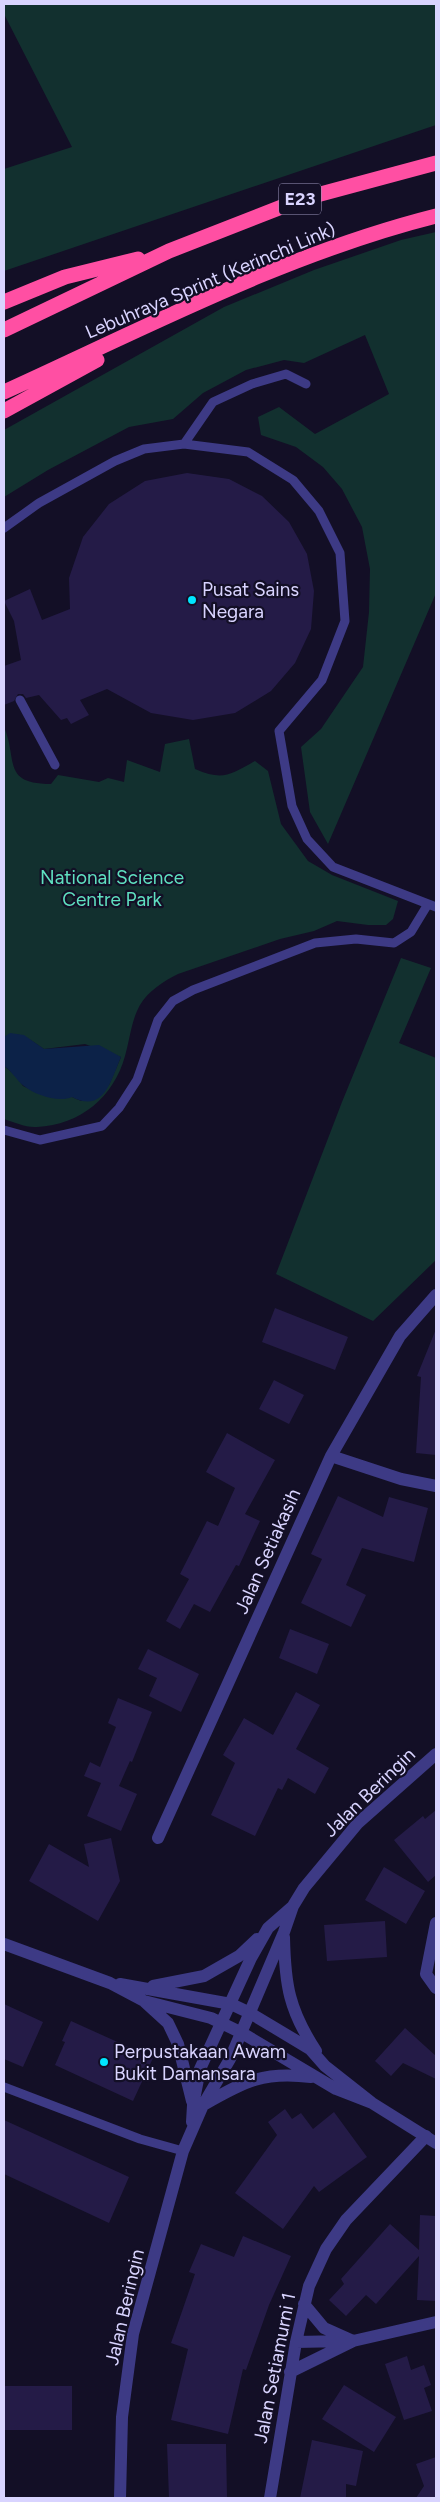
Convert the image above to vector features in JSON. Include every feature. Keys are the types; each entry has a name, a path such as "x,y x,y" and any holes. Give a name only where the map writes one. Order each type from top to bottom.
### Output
{"highway":[{"name":"Lebuhraya Sprint (Kerinchi Link)","path":"4,330 169,251 302,199 436,163"},
{"name":"Lebuhraya Sprint (Kerinchi Link)","path":"4,392 219,294 308,256 393,227 436,216"},
{"path":"4,302 65,277 169,251"},
{"path":"4,411 219,294"}],"street":[{"name":"Jalan Setiakasih","path":"158,1838 331,1456 400,1336 436,1295"},
{"path":"331,1456 401,1479 436,1486"},
{"name":"Jalan Beringin","path":"120,2498 122,2417 134,2334 183,2151 192,2129 198,2105 200,2069 251,1958 268,1928 293,1906 317,1871 358,1823 436,1754"},
{"name":"Jalan Beringin","path":"198,2105 221,2077 242,2033 293,1906"},
{"path":"436,1923 426,1974 436,1988"},
{"path":"146,1987 204,1976 239,1956 268,1928"},
{"path":"284,1932 288,1992 295,2015 325,2066"},
{"path":"4,1944 110,1983 144,2001 211,2018 242,2033 336,2090 372,2103"},
{"path":"110,1983 146,1987 231,2004 250,2013 310,2049 325,2066 372,2103 431,2140"},
{"path":"144,2001 168,2023 178,2044 198,2105 244,2083 264,2076 288,2074 316,2078"},
{"name":"Jalan Setiamurni 1","path":"270,2498 290,2372 308,2286 326,2249 346,2220 431,2140"},
{"path":"304,2304 324,2328 353,2341"},
{"path":"296,2342 353,2341 436,2322"},
{"path":"290,2372 353,2341"}],"lane":[{"path":"184,444 212,402 252,384 286,374 306,384"},
{"path":"4,528 39,503 115,461 144,449 184,444 248,452 293,480 319,511 340,553 345,621 322,680 279,732 292,806 307,840 333,867 432,906 411,932 394,943 356,939 315,943 193,990 173,1001 158,1020 137,1080 119,1108 102,1126 40,1140 4,1130"},
{"path":"20,700 55,765"},
{"path":"4,2087 140,2139 183,2151"}],"green space":[{"path":"4,4 436,4 436,125 4,271 4,169 72,147 4,14"},
{"path":"436,232 436,593 328,844 310,812 301,747 321,729 363,667 369,612 370,569 362,527 342,489 323,467 296,447 261,435 258,417 279,407 315,434 389,394 365,335 304,363 284,360 246,370 203,393 173,419 129,427 48,470 4,497 4,430 224,307 314,270 401,240"},
{"name":"National Science Centre Park","path":"4,727 14,768 25,780 35,783 51,784 58,775 99,782 108,778 124,782 127,760 160,772 165,744 189,739 195,769 205,773 226,775 255,761 268,771 281,824 308,861 332,875 398,901 393,919 386,925 337,921 314,931 280,939 178,974 147,995 140,1005 120,1071 104,1096 93,1106 67,1121 53,1125 29,1127 4,1119 4,1066 15,1075 23,1086 40,1094 72,1097 81,1101 109,1085 121,1057 85,1044 44,1049 20,1035 15,1034 4,1037"},
{"path":"401,958 431,968 399,1043 436,1058 436,1260 373,1321 276,1274 342,1102"}],"water":[{"path":"10,1033 24,1035 44,1049 99,1045 121,1057 110,1084 99,1098 92,1101 83,1101 72,1097 54,1099 34,1092 24,1086 4,1066 4,1037"}],"building":[{"name":"Pusat Sains Negara","path":"187,473 229,479 262,496 289,522 307,554 314,591 311,629 295,663 271,691 235,713 193,720 151,713 107,689 80,700 89,715 71,724 67,718 61,720 39,695 26,698 23,694 18,694 14,701 4,705 4,666 21,660 14,621 4,601 30,589 42,620 70,609 69,578 83,537 109,504 145,481"},
{"path":"275,1308 348,1337 335,1370 262,1342"},
{"path":"436,1329 436,1455 416,1453 421,1377 417,1376"},
{"path":"274,1380 304,1395 289,1424 259,1409"},
{"path":"227,1433 275,1460 245,1514 260,1521 239,1566 236,1565 210,1612 194,1604 180,1629 166,1621 189,1579 180,1574 207,1521 218,1526 235,1488 206,1472"},
{"path":"338,1496 383,1517 389,1497 428,1508 414,1562 362,1548 346,1585 366,1595 351,1627 301,1603 322,1559 311,1554"},
{"path":"290,1629 329,1644 317,1674 279,1658"},
{"path":"148,1649 199,1674 181,1712 149,1696 157,1678 138,1669"},
{"path":"296,1692 320,1705 296,1749 329,1768 315,1794 288,1778 282,1790 278,1788 255,1836 211,1815 235,1763 223,1755 244,1718 273,1735"},
{"path":"118,1698 152,1712 132,1762 130,1761 119,1786 137,1794 121,1831 87,1816 101,1783 84,1776 90,1762 100,1767 116,1727 108,1723"},
{"path":"436,1810 436,1875 428,1882 394,1840 423,1816 425,1819"},
{"path":"111,1838 120,1881 98,1921 29,1881 49,1844 89,1867 84,1844"},
{"path":"384,1867 425,1891 406,1924 365,1900"},
{"path":"385,1921 387,1957 327,1961 324,1925"},
{"path":"4,2004 43,2022 23,2067 4,2059"},
{"name":"Perpustakaan Awam Bukit Damansara","path":"71,2021 153,2058 133,2101 55,2065 65,2042 62,2041"},
{"path":"405,2028 436,2056 436,2079 403,2063 391,2076 375,2061"},
{"path":"285,2109 292,2119 301,2113 313,2129 334,2112 367,2157 319,2192 314,2186 283,2229 235,2193 277,2135 268,2122"},
{"path":"4,2120 129,2177 109,2223 4,2174"},
{"path":"420,2215 436,2216 436,2301 417,2300 419,2256 376,2304 366,2295 346,2316 329,2300 344,2284 341,2279 390,2224 419,2250"},
{"path":"243,2236 291,2256 269,2305 246,2370 243,2369 228,2434 171,2420 188,2349 171,2343 195,2274 189,2272 201,2244 234,2257"},
{"path":"407,2356 411,2370 424,2365 431,2385 424,2388 432,2411 404,2420 385,2364"},
{"path":"344,2385 396,2417 374,2452 322,2419"},
{"path":"4,2386 72,2386 72,2430 4,2430"},
{"path":"312,2440 363,2451 356,2486 346,2484 346,2498 300,2498"},
{"path":"167,2444 226,2444 227,2498 169,2498"},
{"path":"436,2457 436,2498 416,2498 424,2486 416,2464"}],"place":[{"name":"Pusat Sains Negara","path":"192,600"},
{"name":"Perpustakaan Awam Bukit Damansara","path":"104,2062"}]}
